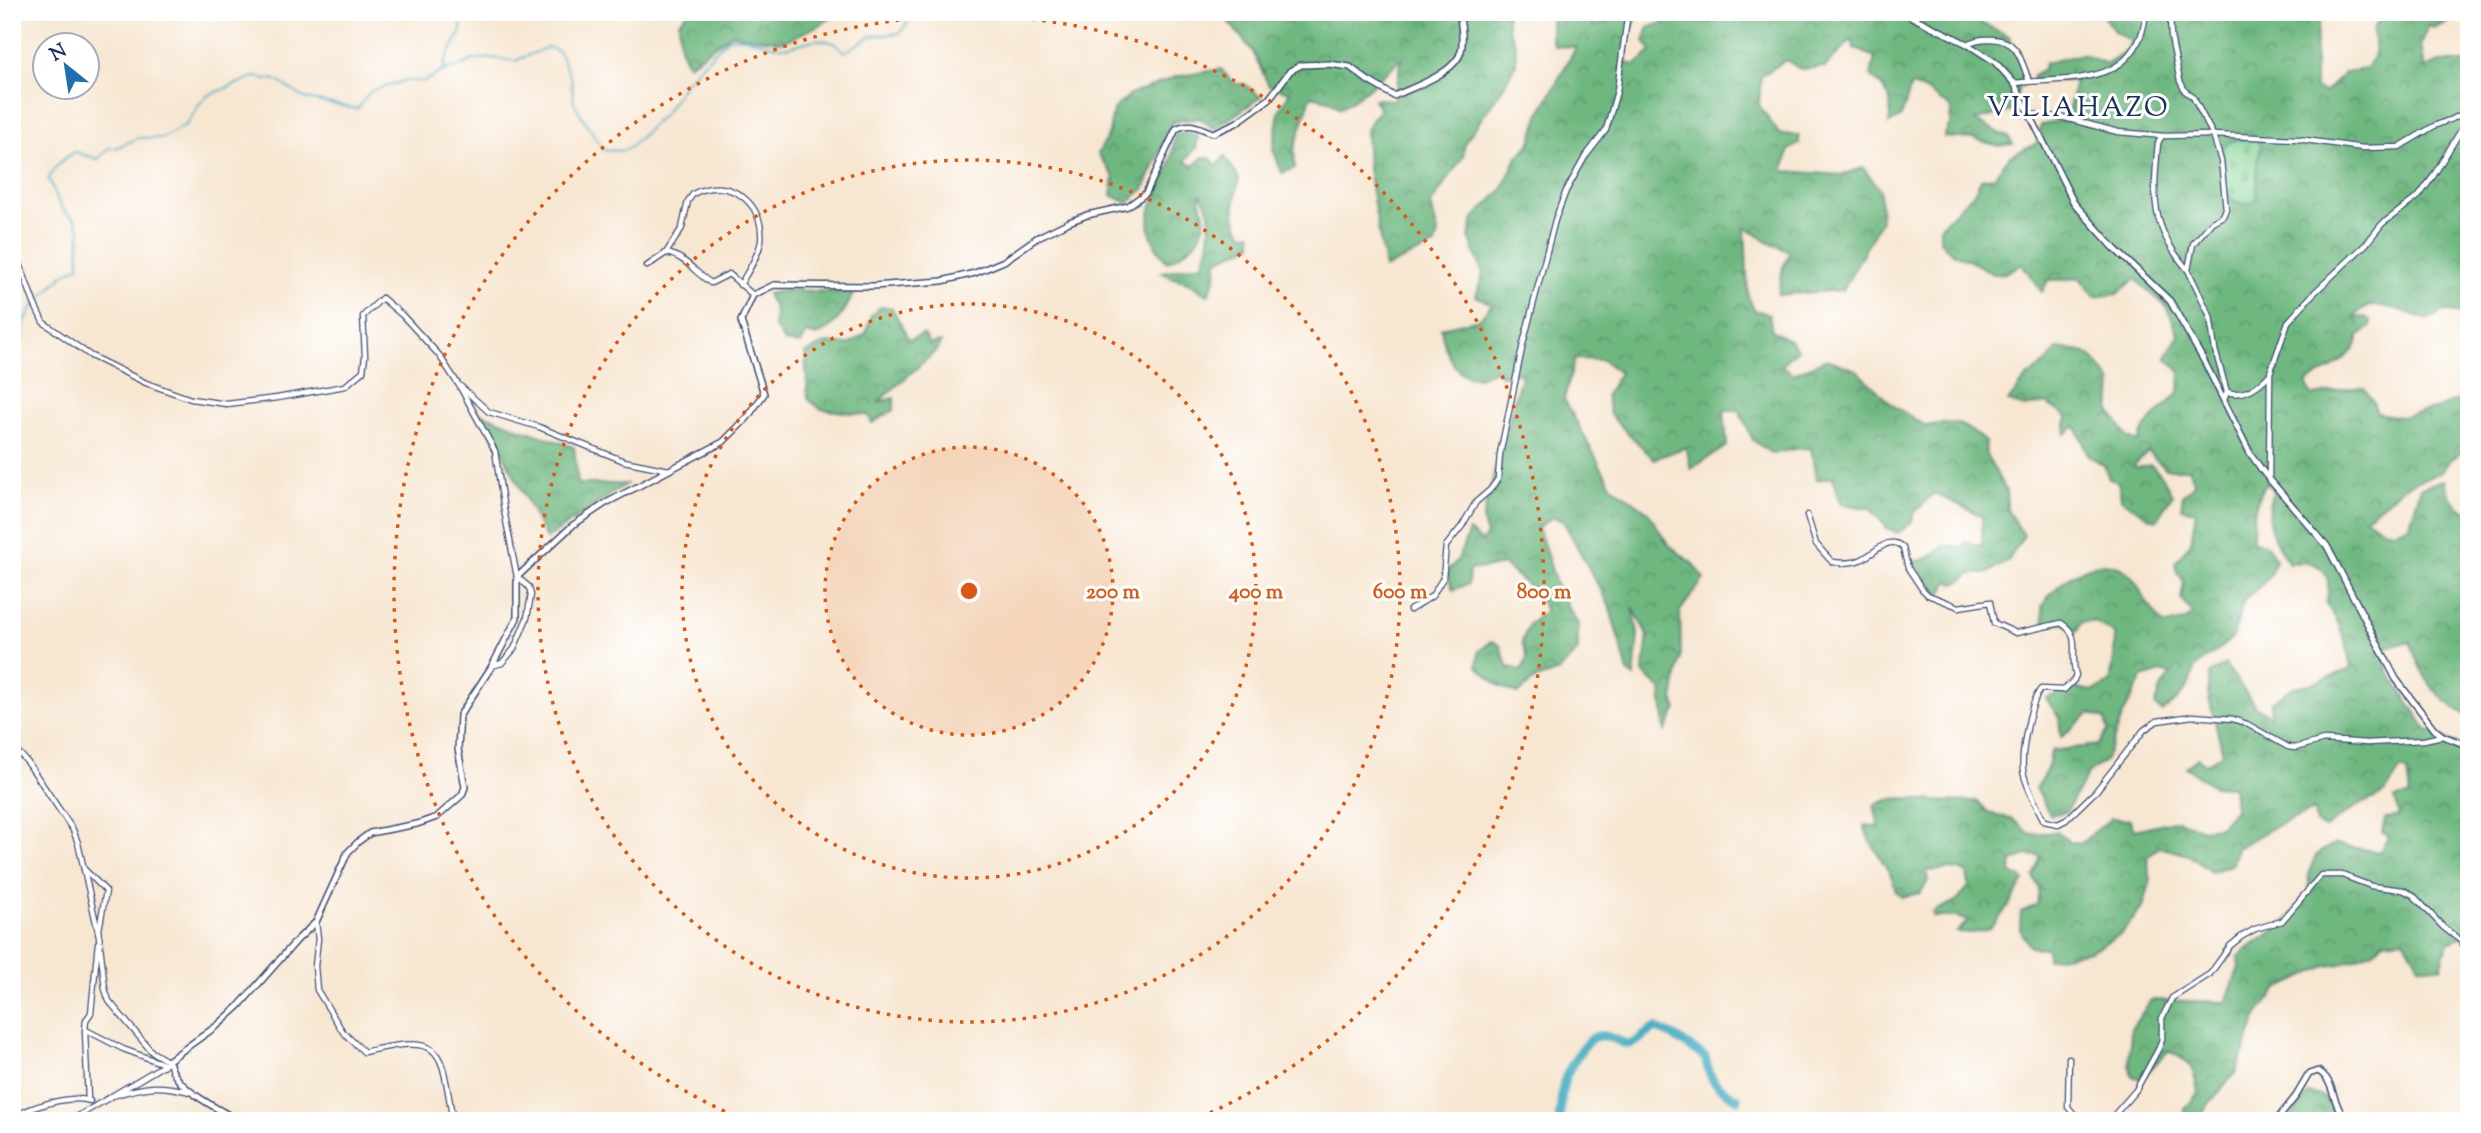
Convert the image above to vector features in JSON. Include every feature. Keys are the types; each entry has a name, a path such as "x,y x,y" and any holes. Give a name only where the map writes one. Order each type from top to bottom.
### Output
{"street":[{"path":"517,577 573,525 606,503 723,442 740,426 764,394 741,321 752,295 774,285 873,286 942,281 1004,261 1031,241 1069,222 1128,206 1146,193 1176,129 1183,125 1193,125 1213,133 1236,123 1269,99 1290,71 1301,65 1329,64 1350,67 1394,96 1420,85 1453,65 1458,59 1462,38 1459,12"},
{"path":"1410,610 1432,596 1443,578 1446,546 1476,502 1498,479 1500,454 1523,344 1555,220 1578,168 1606,130 1617,91 1628,12"},
{"path":"1902,12 1966,44 1995,62 2014,83 2074,203 2115,249 2170,301 2250,453 2269,479 2327,545 2396,679 2425,718 2444,736 2469,746"},
{"path":"2014,83 2091,76 2117,68 2139,43 2146,12"},
{"path":"2170,12 2171,37 2179,81 2185,92 2193,97 2213,135 2221,162 2226,209 2223,216 2212,222 2193,244 2188,270"},
{"path":"1966,44 1980,38 2010,45 2016,50 2029,81"},
{"path":"2031,114 2065,118 2118,132 2162,136 2213,135 2298,139 2363,148 2399,147 2434,126 2469,114"},
{"path":"2269,479 2270,373 2285,328 2292,316 2366,244 2382,224 2419,196 2469,114"},
{"path":"2162,136 2158,143 2155,207 2168,244 2188,270 2210,316 2215,350 2227,392 2224,400"},
{"path":"647,267 666,253 682,228 688,201 693,194 714,188 732,189 752,205 758,217 761,242 740,285"},
{"path":"12,224 20,264 43,322 91,356 146,383 191,398 227,404 345,386 363,371 363,316 382,298 402,315 439,355 495,451 517,577 517,618 492,666 460,715 458,749 465,787 461,795 437,817 417,824 370,833 359,841 348,852 316,922 238,1007 167,1063 70,1121"},
{"path":"666,253 680,256 696,274 711,283 729,274 752,295"},
{"path":"2227,392 2245,393 2264,381 2270,373"},
{"path":"458,384 489,412 539,427 624,461 670,470"},
{"path":"1807,515 1816,544 1832,562 1857,561 1891,541 1896,542 1903,548 1908,568 1922,589 1932,597 1959,607 1990,602 1994,623 2011,632 2061,623 2070,629 2074,635 2074,680 2064,690 2042,689 2035,700 2027,727 2023,773 2045,821 2058,824 2066,820 2096,791 2144,730 2157,721 2171,717 2233,719 2247,724 2280,744 2295,748 2324,740 2367,743 2424,740 2444,736"},
{"path":"492,666 502,663 514,649 530,607 529,587 517,577"},
{"path":"12,753 22,755 73,830 99,936 105,989 109,1001 152,1052 167,1063 194,1093 239,1121"},
{"path":"82,866 106,891 91,1013 86,1020 85,1030 88,1100"},
{"path":"2109,1121 2136,1090 2159,1048 2162,1018 2172,998 2210,974 2230,946 2241,937 2282,921 2321,875 2342,875 2371,886 2392,887 2409,892 2443,927 2461,941 2469,953"},
{"path":"316,922 317,990 343,1032 364,1052 414,1044 437,1052 443,1063 453,1121"},
{"path":"2461,941 2469,929"},
{"path":"85,1030 123,1049 167,1063"},
{"path":"2069,1058 2068,1107 2080,1121"},
{"path":"2276,1121 2309,1074 2318,1071 2328,1079 2337,1110 2348,1121"},
{"path":"105,1099 145,1086 168,1086 194,1093"},
{"path":"12,1118 25,1110 82,1098 97,1104"}],"green space":[{"path":"689,12 839,12 822,24 783,42 731,34 688,65 680,47 679,22"},
{"path":"1224,12 1506,12 1508,29 1516,45 1516,65 1465,142 1463,157 1431,204 1438,233 1435,245 1385,268 1368,169 1366,130 1380,110 1374,99 1394,100 1402,58 1366,91 1340,108 1329,100 1311,96 1294,150 1295,168 1282,173 1273,149 1279,111 1290,92 1269,86 1253,52 1225,17"},
{"path":"1551,12 1593,12 1593,26 1611,20 1610,12 1635,12 1637,17 1628,41 1626,63 1636,65 1651,51 1644,41 1649,27 1696,12 1957,12 2009,36 2025,77 2020,81 2014,110 1975,121 2008,137 2013,144 1999,146 1974,139 1944,137 1950,124 1951,108 1927,91 1911,86 1901,117 1889,124 1889,97 1871,76 1875,57 1854,48 1852,39 1825,67 1800,69 1786,60 1761,76 1759,105 1779,134 1799,135 1799,144 1789,150 1783,171 1843,175 1863,168 1880,190 1881,220 1843,290 1778,295 1783,267 1790,252 1745,228 1748,296 1754,310 1769,314 1772,331 1790,340 1798,350 1781,365 1793,374 1827,359 1857,370 1891,404 1926,426 1958,424 1985,442 1986,455 2006,491 2007,510 2024,535 2008,561 1989,572 1972,574 1955,584 1949,581 1940,596 1913,562 1928,558 1945,545 1961,547 1966,542 1982,546 1982,516 1934,493 1915,512 1911,523 1898,533 1887,528 1870,508 1841,504 1833,477 1816,480 1811,448 1772,454 1753,440 1739,410 1724,410 1727,446 1691,469 1686,447 1654,459 1610,415 1606,395 1620,373 1603,360 1575,359 1564,399 1611,485 1648,512 1668,544 1693,564 1704,579 1680,611 1681,653 1673,700 1677,709 1665,731 1661,689 1643,673 1648,636 1633,607 1638,634 1634,677 1628,672 1609,605 1563,521 1553,517 1538,527 1558,590 1578,624 1578,650 1559,671 1536,679 1517,694 1498,685 1477,666 1479,651 1492,641 1500,645 1508,667 1522,670 1527,658 1522,642 1529,624 1546,611 1535,592 1504,565 1469,570 1468,584 1453,590 1447,573 1458,559 1469,531 1482,542 1486,536 1483,520 1487,500 1522,372 1501,375 1496,370 1477,377 1466,375 1454,366 1450,359 1441,328 1479,319 1492,304 1476,296 1483,274 1469,237 1474,218 1502,190 1516,159 1531,142 1539,115 1576,47 1555,46 1551,40"},
{"path":"2100,12 2325,12 2318,27 2315,59 2315,88 2324,93 2346,72 2365,69 2375,54 2373,29 2385,12 2399,12 2408,18 2417,12 2456,12 2452,21 2435,28 2428,26 2421,45 2425,68 2440,62 2469,62 2469,315 2443,311 2428,320 2388,307 2369,307 2354,318 2365,317 2371,321 2370,327 2358,337 2353,351 2306,383 2312,396 2364,388 2377,413 2401,417 2438,408 2469,396 2469,447 2448,462 2443,471 2405,486 2365,518 2387,530 2403,528 2410,524 2421,487 2444,480 2455,504 2469,512 2469,717 2447,703 2431,686 2419,666 2410,641 2386,648 2388,671 2427,730 2469,750 2469,936 2465,935 2448,943 2441,968 2419,965 2404,939 2384,941 2374,951 2340,964 2326,966 2278,989 2258,1014 2236,1072 2198,1121 2184,1121 2185,1109 2198,1093 2193,1072 2182,1058 2168,1051 2141,1079 2132,1076 2129,1064 2131,1029 2151,1000 2226,1002 2239,967 2238,958 2286,921 2310,890 2308,874 2317,854 2334,844 2379,852 2389,837 2382,832 2385,819 2399,815 2395,798 2410,796 2407,771 2401,769 2385,793 2355,807 2325,828 2316,824 2314,810 2274,827 2237,848 2233,864 2211,872 2189,855 2159,847 2147,858 2151,880 2143,907 2121,934 2090,951 2047,959 2047,948 2030,947 2020,929 2021,912 2037,905 2039,888 2033,877 2041,856 2027,855 2012,861 2011,872 2024,880 2007,908 1991,927 1979,932 1957,932 1968,921 1956,917 1933,917 1933,912 1958,900 1969,886 1967,872 1951,869 1926,871 1928,881 1920,893 1901,897 1895,890 1891,875 1864,825 1879,827 1874,805 1891,799 1905,798 1977,801 1986,811 2011,818 2030,834 2058,832 2070,842 2080,844 2111,818 2130,820 2134,830 2178,820 2202,829 2220,827 2235,809 2233,787 2213,786 2186,767 2198,758 2205,764 2223,753 2208,695 2210,674 2225,664 2255,706 2270,716 2271,702 2294,687 2351,669 2343,635 2326,604 2327,575 2310,563 2289,563 2283,555 2269,519 2270,501 2274,491 2266,483 2256,504 2253,541 2267,545 2276,560 2268,579 2244,600 2233,638 2195,667 2183,693 2162,712 2155,706 2162,686 2171,674 2161,672 2142,678 2124,713 2105,761 2089,772 2066,812 2050,815 2036,789 2048,767 2051,751 2098,745 2108,731 2105,719 2090,713 2061,737 2059,718 2046,698 2073,688 2094,691 2110,683 2114,658 2115,634 2095,622 2081,622 2077,631 2061,623 2044,624 2042,606 2049,596 2078,572 2102,565 2114,566 2132,576 2146,602 2164,625 2185,621 2193,614 2181,599 2184,582 2175,563 2191,542 2196,511 2181,508 2183,495 2194,484 2190,469 2166,469 2148,452 2134,465 2136,468 2151,465 2162,476 2172,495 2157,520 2150,518 2121,499 2118,482 2109,479 2104,465 2089,456 2076,426 2065,434 2067,417 2046,403 2025,407 2008,402 2027,377 2046,363 2057,349 2085,352 2112,383 2110,411 2128,438 2138,442 2145,427 2179,392 2180,371 2166,357 2179,335 2166,306 2135,279 2117,294 2095,297 2079,277 2048,280 2042,292 2022,264 2005,273 1992,274 1951,252 1940,241 1940,227 1974,193 1981,179 1994,177 2010,156 2036,144 2041,125 2070,119 2068,114 2075,81 2032,81 2033,75 2043,70 2045,63 2082,54 2107,64 2127,50 2131,41 2114,31"},
{"path":"1221,69 1233,83 1244,84 1261,97 1214,129 1200,118 1173,122 1144,189 1128,203 1111,195 1114,177 1098,154 1109,133 1113,110 1129,95 1175,77"},
{"path":"1189,133 1198,137 1196,148 1185,161 1193,166 1203,157 1210,158 1217,166 1225,156 1239,179 1236,220 1243,234 1252,233 1252,245 1217,260 1216,277 1208,295 1189,283 1162,272 1203,264 1208,247 1210,219 1201,194 1200,203 1204,215 1202,231 1193,244 1174,258 1167,262 1157,249 1149,225 1153,204 1170,163 1175,134"},
{"path":"2256,140 2261,145 2257,167 2257,198 2250,205 2238,203 2227,192 2222,148 2229,142"},
{"path":"786,290 853,294 843,313 829,328 817,336 806,333 800,344 785,342 774,326 775,310 767,294"},
{"path":"880,307 892,308 909,340 924,334 929,344 941,342 937,350 878,402 894,398 894,410 872,423 868,415 821,409 808,399 805,353 826,343 848,345 866,333 871,316"},
{"path":"476,411 574,447 578,484 626,484 546,539 500,447"},
{"path":"2309,1093 2325,1097 2340,1121 2286,1121"}],"waterway":[{"path":"443,70 461,32 462,12"},
{"path":"12,355 24,336 24,324 32,308 63,275 79,266 80,229 75,219 64,211 59,203 49,179 56,167 75,152 98,159 109,148 116,148 138,138 163,138 187,124 207,96 254,77 276,80 306,99 357,109 371,91 404,81 425,81 447,69 457,68 473,60 491,58 515,61 548,47 558,51 562,58 571,78 574,103 603,150 621,151 629,148 665,113 686,81 727,39 748,39 782,47 821,40 834,43 845,52 871,36 900,33 914,12"},
{"path":"12,497 20,495"},
{"path":"1559,1121 1564,1082 1572,1064 1591,1039 1604,1036 1631,1044 1655,1028 1673,1036 1705,1057 1715,1083 1738,1099"}],"district":[{"name":"VILIAHAZO","path":"2078,106"}]}
